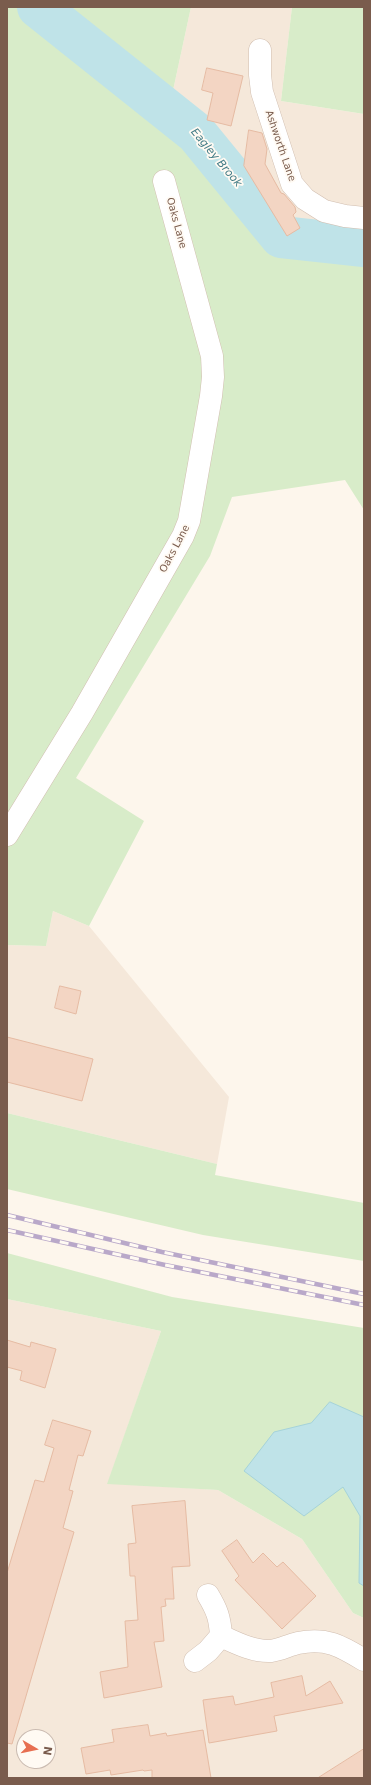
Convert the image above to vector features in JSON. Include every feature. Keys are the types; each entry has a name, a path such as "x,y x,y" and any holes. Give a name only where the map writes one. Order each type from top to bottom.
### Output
{"street":[{"name":"Ashworth Lane","path":"260,50 262,92 292,184 305,199 324,211 345,216 364,218"},
{"name":"Oaks Lane","path":"7,835 82,713 184,536 189,521 211,396 213,377 212,356 164,181"},
{"path":"195,1661 208,1651 221,1636 217,1610 208,1595"},
{"path":"221,1636 247,1647 271,1651 298,1643 320,1640 341,1646 364,1660"}],"shaded area":[{"path":"191,7 292,7 281,101 364,114 364,234 339,244 281,237 196,133 169,109"},
{"path":"53,911 89,926 229,1097 217,1164 7,1113 7,945 46,946"},
{"path":"7,1299 161,1331 108,1483 218,1490 302,1539 353,1613 364,1618 364,1778 7,1778"}],"green space":[{"path":"7,7 31,7 160,103 46,7 191,7 169,109 196,133 281,237 339,244 364,234 364,510 345,480 232,497 210,556 76,778 144,821 89,926 53,911 46,946 7,945"},
{"path":"292,7 364,7 364,114 281,101"},
{"path":"7,1113 217,1164 215,1175 364,1203 364,1261 203,1235 7,1189"},
{"path":"7,1253 172,1297 364,1328 364,1618 353,1613 302,1539 218,1490 107,1484 161,1331 7,1299"}],"water":[{"path":"330,1402 364,1417 364,1586 359,1583 360,1516 343,1487 304,1516 244,1471 274,1432 311,1423"}],"building":[{"path":"207,68 243,76 231,126 207,120 213,93 202,90"},
{"path":"249,130 262,133 267,149 265,164 281,193 284,194 295,207 296,212 293,215 300,228 287,236 244,166"},
{"path":"60,986 81,991 76,1014 55,1008"},
{"path":"7,1037 93,1059 82,1101 7,1082"},
{"path":"7,1340 30,1347 31,1342 56,1349 45,1388 20,1380 22,1371 7,1367"},
{"path":"53,1420 91,1431 83,1456 78,1455 69,1490 73,1491 63,1528 74,1532 12,1744 7,1743 7,1573 35,1480 44,1482 54,1448 45,1445"},
{"path":"185,1501 190,1566 172,1567 174,1599 165,1599 166,1606 161,1607 164,1641 154,1642 162,1687 104,1698 100,1672 128,1667 125,1621 138,1620 135,1576 130,1576 128,1544 136,1543 132,1506"},
{"path":"237,1540 253,1563 263,1553 277,1567 283,1562 316,1596 282,1629 235,1580 239,1576 222,1551"},
{"path":"302,1676 306,1696 330,1681 343,1703 274,1716 277,1731 209,1743 203,1700 233,1696 235,1705 274,1697 271,1683"},
{"path":"148,1725 150,1736 166,1733 167,1736 203,1730 211,1778 152,1778 152,1770 111,1775 110,1770 86,1774 81,1748 114,1742 112,1730"},
{"path":"364,1749 364,1778 318,1778"}],"waterway":[{"name":"Eagley Brook","path":"38,7 196,133 281,237 364,246"}],"railway":[{"path":"7,1215 162,1252 364,1294"},
{"path":"7,1230 165,1265 364,1305"}]}
